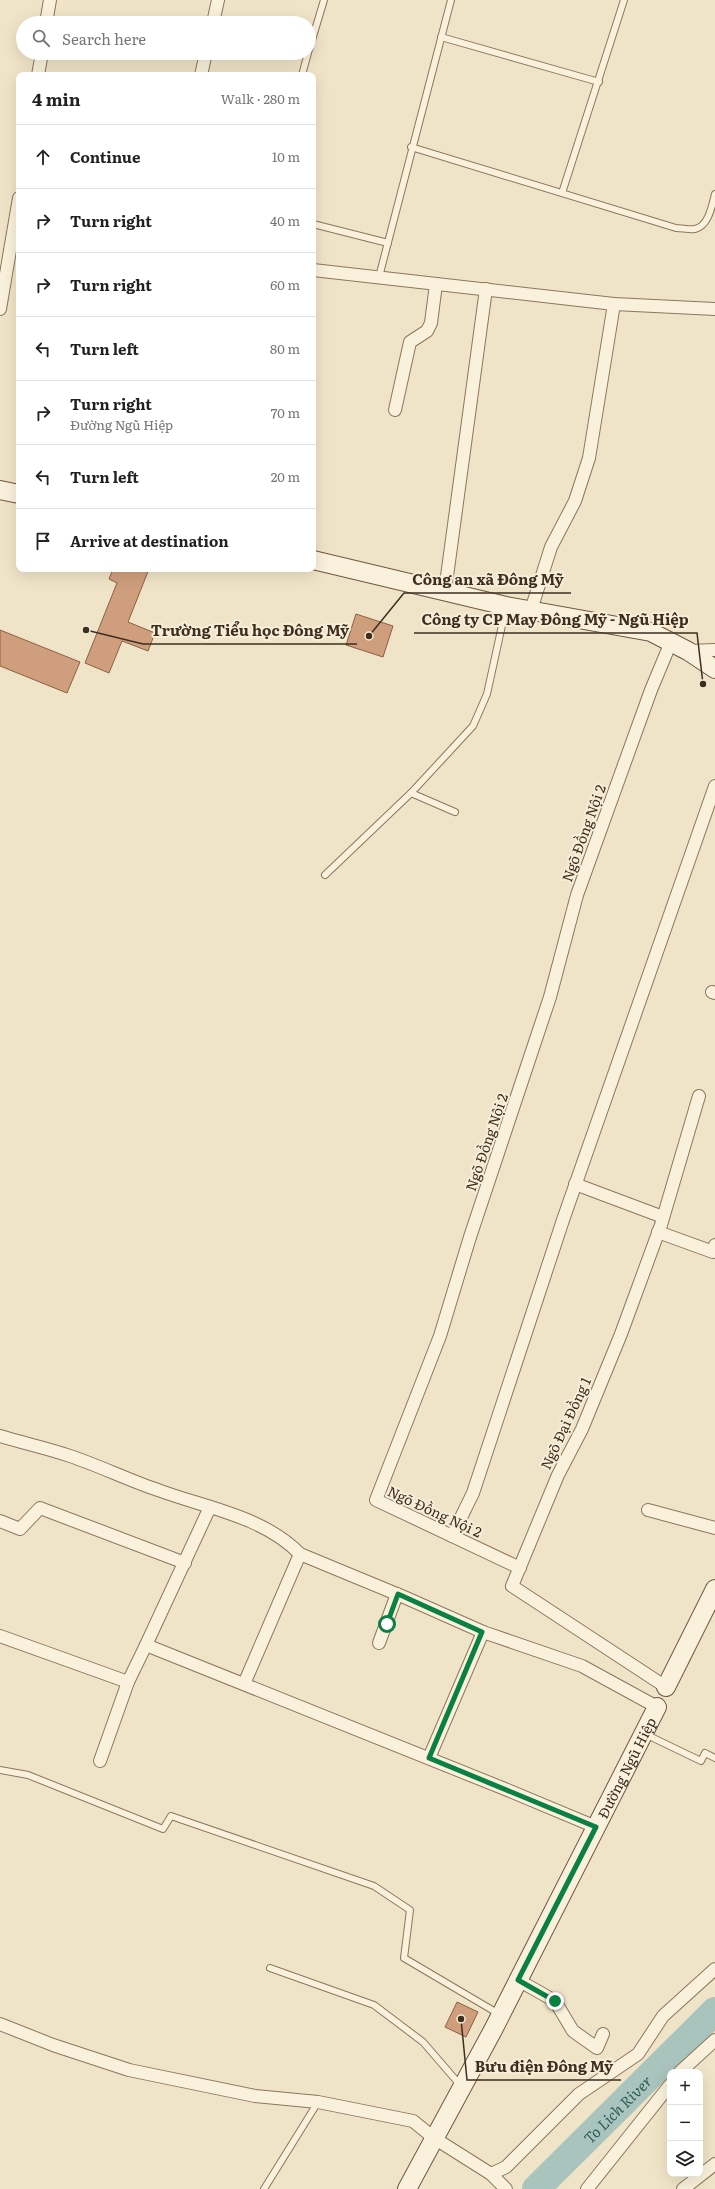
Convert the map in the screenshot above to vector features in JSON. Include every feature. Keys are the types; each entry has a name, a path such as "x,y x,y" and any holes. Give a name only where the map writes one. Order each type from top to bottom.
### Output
{"street":[{"path":"47,16 50,0"},
{"path":"215,16 218,0"},
{"path":"39,72 41,60"},
{"path":"202,72 204,60"},
{"path":"0,309 16,217"},
{"path":"316,270 614,304 715,309"},
{"path":"395,410 410,342 427,332 431,324 436,284"},
{"path":"445,591 486,289"},
{"path":"531,610 551,547 575,501 587,464 614,304"},
{"path":"0,490 16,493"},
{"path":"316,561 506,606 651,632 688,651 715,669"},
{"name":"Ngõ Đồng Nội 2","path":"520,1568 376,1500 440,1336 470,1237 550,997 577,895 651,690 670,642"},
{"path":"688,651 715,650"},
{"path":"452,1536 473,1493 575,1184 715,786"},
{"name":"Ngõ Đại Đồng 1","path":"666,1687 512,1586 558,1475 582,1429 620,1334 663,1217 698,1096"},
{"path":"575,1184 663,1217"},
{"path":"658,1232 713,1252 715,1245"},
{"path":"0,1436 70,1456 159,1491 210,1507 274,1533 289,1543 300,1554 398,1594 482,1632 582,1666 656,1707"},
{"path":"100,1761 128,1682 210,1507"},
{"path":"0,1521 20,1529 40,1508 185,1563"},
{"path":"648,1510 715,1528"},
{"path":"244,1684 300,1554"},
{"path":"666,1687 715,1589"},
{"path":"380,1643 398,1594"},
{"path":"429,1758 482,1632"},
{"path":"0,1636 128,1682"},
{"path":"146,1645 429,1758 596,1827"},
{"name":"Đường Ngũ Hiệp","path":"407,2189 518,1980 656,1707"},
{"path":"494,2177 506,2167 579,2094 638,2054 662,2016 715,1969"},
{"path":"518,1980 555,2001 573,2031 597,2048 603,2034"},
{"path":"0,2024 53,2045 129,2070 255,2096 318,2102 413,2121 434,2138 494,2177 506,2189"},
{"path":"683,2069 715,2040"},
{"path":"587,2189 667,2089"},
{"path":"683,2189 715,2164"}],"lane":[{"path":"316,27 324,0"},
{"path":"379,277 411,146 451,0"},
{"path":"562,193 624,1 616,0"},
{"path":"441,37 599,82"},
{"path":"303,72 306,60"},
{"path":"411,146 676,228 696,229 703,225 709,213 715,194"},
{"path":"316,225 388,243"},
{"path":"325,875 411,793 473,726 487,694 506,606"},
{"path":"411,793 455,812"},
{"path":"644,1733 701,1761 705,1753 715,1758"},
{"path":"0,1770 28,1775 163,1829 171,1816 374,1886 410,1910 404,1958 500,2014"},
{"path":"270,1968 374,2005 423,2042 462,2087"},
{"path":"264,2189 318,2102"}],"building":[{"path":"112,572 148,572 128,622 155,633 148,651 122,641 109,673 85,663 117,583 109,579"},
{"path":"356,614 393,626 383,657 346,645"},
{"path":"0,630 80,662 67,693 0,666"},
{"path":"457,2002 478,2012 466,2037 445,2027"}],"waterway":[{"name":"To Lich River","path":"536,2189 715,2011"}],"place":[{"name":"Trường Tiểu học Đông Mỹ","path":"86,630"},
{"name":"Công an xã Đông Mỹ","path":"369,636"},
{"name":"Công ty CP May Đông Mỹ - Ngũ Hiệp","path":"703,684"},
{"name":"Bưu điện Đông Mỹ","path":"461,2019"}],"route":[{"path":"387,1624 398,1594 482,1632 429,1758 596,1827 518,1980 555,2001"}]}
